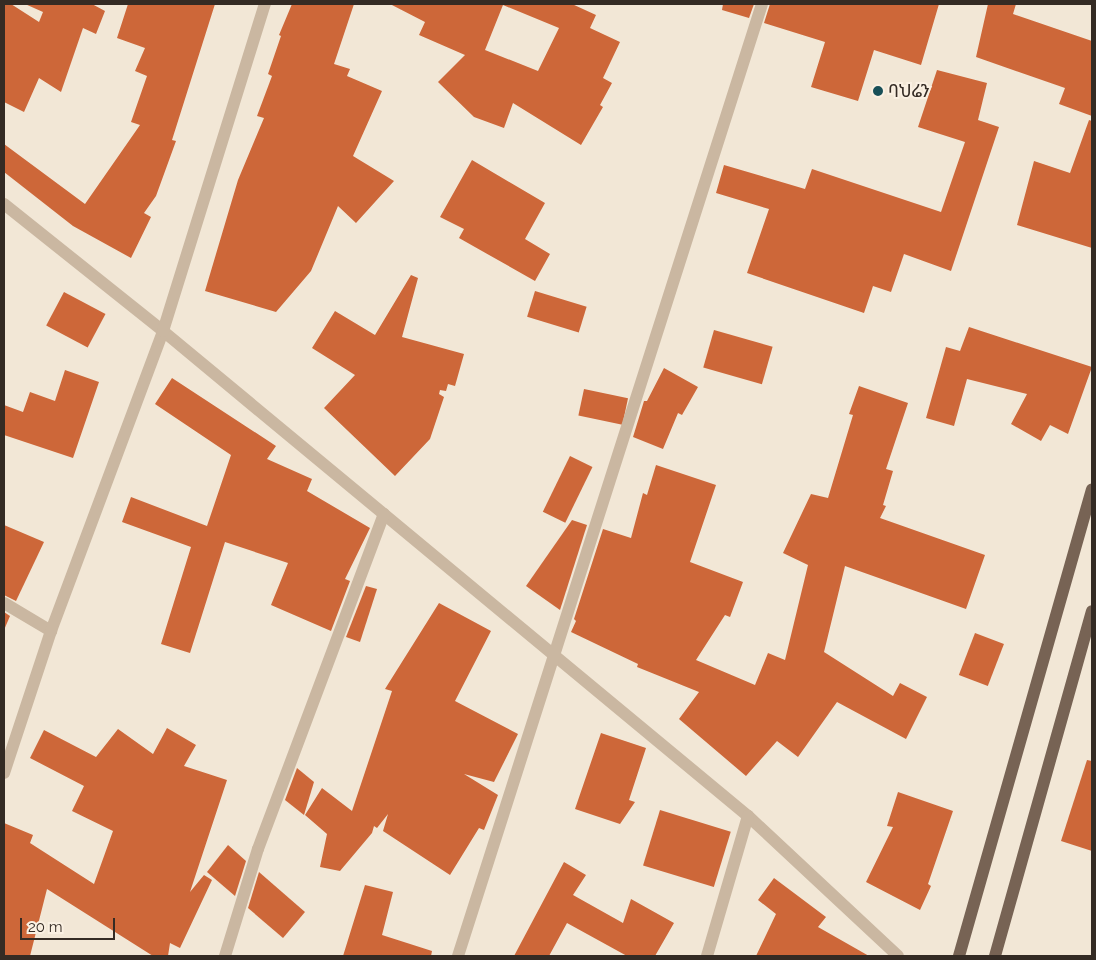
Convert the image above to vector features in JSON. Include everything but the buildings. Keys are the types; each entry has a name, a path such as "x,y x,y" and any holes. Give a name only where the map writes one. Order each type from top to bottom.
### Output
{"main road":[{"path":"959,956 1092,490"},
{"path":"995,956 1092,611"}],"street":[{"path":"4,773 50,631 163,331 265,4"},
{"path":"458,956 762,4"},
{"path":"4,204 163,331 748,816 898,956"},
{"path":"224,956 258,849 384,514"},
{"path":"4,603 50,631"},
{"path":"707,956 748,816"}],"place":[{"name":"ባህሬን","path":"878,91"}]}
